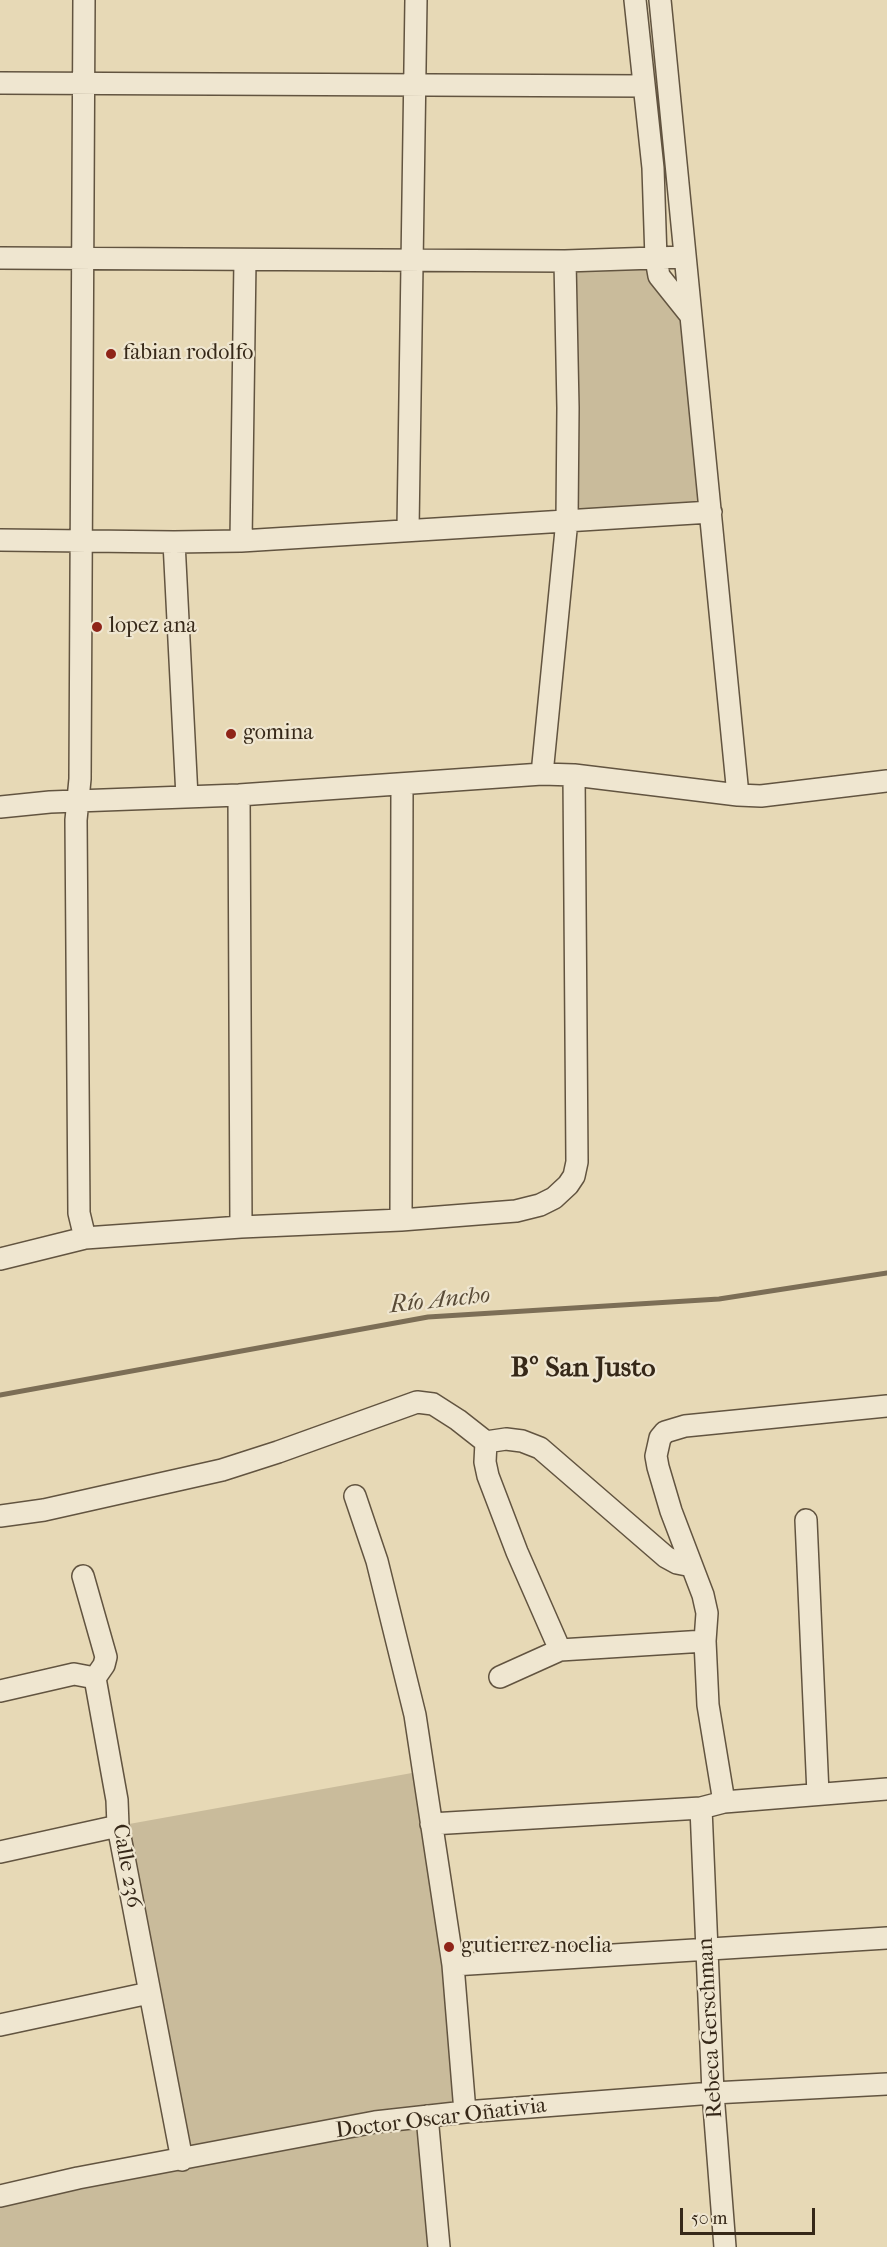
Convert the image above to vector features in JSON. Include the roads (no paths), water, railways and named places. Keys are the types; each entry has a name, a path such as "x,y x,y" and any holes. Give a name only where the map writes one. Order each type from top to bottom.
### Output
{"street":[{"path":"84,0 79,801 76,819 79,1213 84,1238"},
{"path":"408,529 416,0"},
{"path":"634,0 652,168 656,259 659,276 691,316"},
{"path":"660,0 738,795"},
{"path":"0,83 644,86"},
{"path":"0,258 565,261 685,257"},
{"path":"241,541 245,260"},
{"path":"542,774 567,520 568,408 565,261"},
{"path":"0,540 241,541 711,512"},
{"path":"174,542 187,797"},
{"path":"0,807 79,801 239,795 542,774 574,775 761,796 887,781"},
{"path":"0,1259 84,1238 241,1227 401,1220 516,1211 540,1205 554,1198 574,1176 577,1162 574,775"},
{"path":"401,1220 402,784"},
{"path":"239,795 241,1227"},
{"path":"0,1516 44,1510 222,1470 417,1402 433,1404 486,1442 506,1439 522,1441 540,1448 666,1557 677,1563 692,1566"},
{"path":"724,1802 710,1721 705,1641 707,1613 703,1595 670,1511 658,1467 656,1456 660,1438 665,1432 685,1426 887,1406"},
{"path":"486,1442 485,1462 488,1476 516,1552 560,1650"},
{"path":"355,1496 377,1561 415,1715 453,1965 465,2112"},
{"path":"806,1521 818,1794"},
{"name":"Calle 236","path":"83,1576 105,1657 104,1665 95,1678 117,1800 118,1826 182,2160"},
{"path":"500,1677 560,1650 705,1641"},
{"path":"0,1691 74,1674 95,1678"},
{"path":"431,1824 701,1808 724,1802 887,1789"},
{"name":"Rebeca Gerschman","path":"701,1808 713,2093 725,2247"},
{"path":"0,1852 118,1826"},
{"path":"453,1965 887,1938"},
{"path":"0,2025 149,1993"},
{"name":"Doctor Oscar Oñativia","path":"0,2196 78,2178 375,2122 465,2112 713,2093 887,2084"},
{"path":"427,2116 439,2247"}],"waterway":[{"name":"Río Ancho","path":"0,1395 428,1317 719,1299 887,1273"}],"place":[{"name":"fabian rodolfo","path":"111,354"},
{"name":"lopez ana","path":"97,627"},
{"name":"gomina","path":"231,734"},
{"name":"gutierrez noelia","path":"449,1947"}],"district":[{"name":"Bº San Justo","path":"583,1369"}]}
